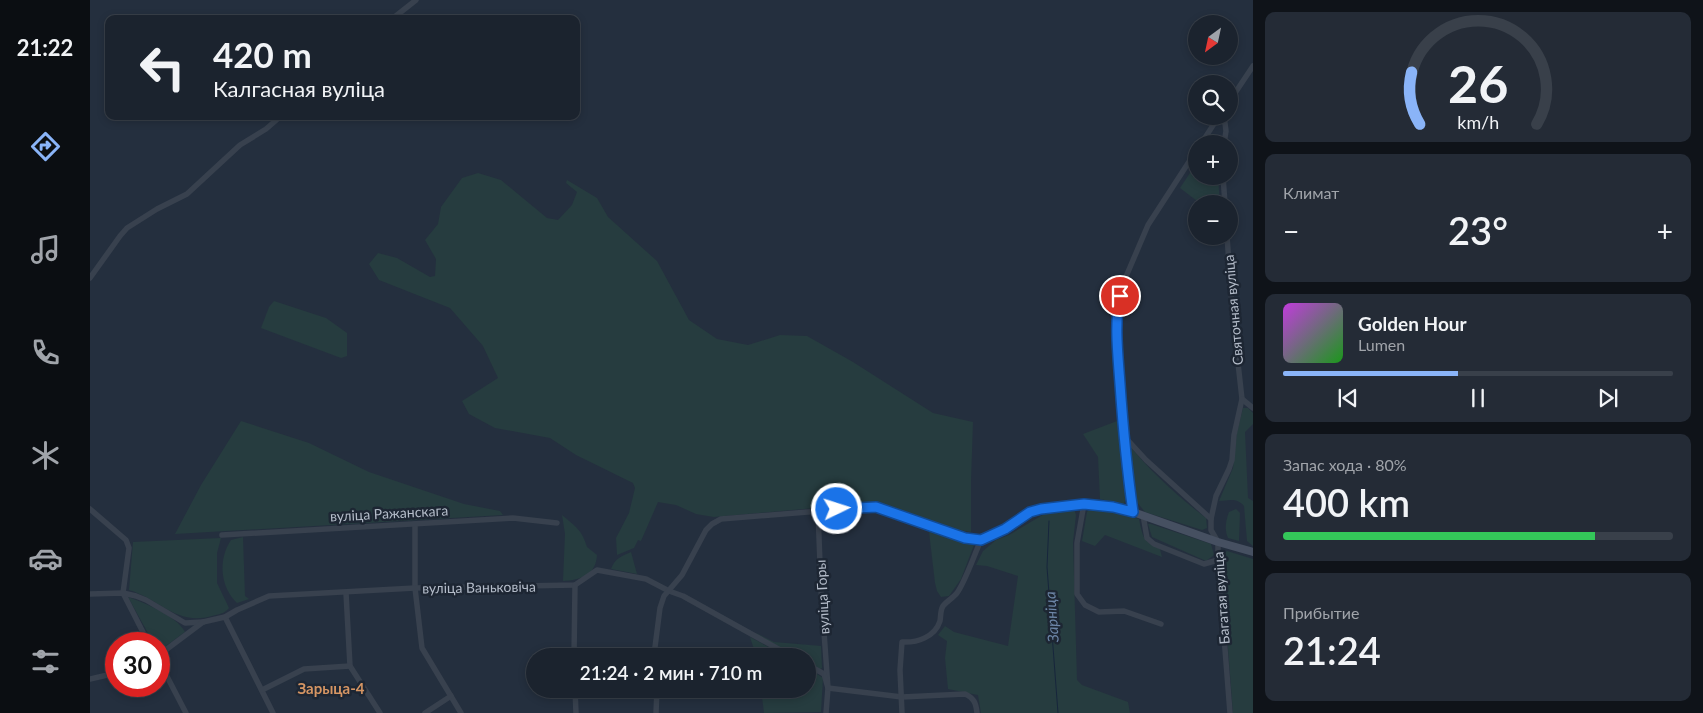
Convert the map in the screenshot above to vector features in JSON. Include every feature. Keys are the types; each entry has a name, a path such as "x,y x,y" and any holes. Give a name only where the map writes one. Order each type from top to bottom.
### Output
{"street":[{"path":"397,15 416,0"},
{"path":"1238,88 1253,66"},
{"path":"90,278 127,228 157,209 187,194 233,150 276,120"},
{"path":"1133,512 1123,435 1117,319 1122,286 1148,225 1188,164"},
{"name":"Святочная вуліца","path":"1228,245 1242,399"},
{"path":"1242,399 1253,408"},
{"name":"Багатая вуліца","path":"1230,713 1218,542 1212,530 1212,519 1216,496 1232,460 1234,435 1242,399"},
{"path":"1123,435 1146,460 1212,519"},
{"path":"1084,504 1077,543 1077,594 1085,605 1099,612 1124,611 1161,624"},
{"path":"655,648 660,608 664,596 682,575 706,530 721,519 876,507 965,538 981,540 1001,531 1030,512 1084,504 1113,507 1133,512 1218,542 1253,552"},
{"path":"90,509 126,540 129,548 123,593 143,632"},
{"name":"вуліца Горы","path":"818,511 828,688 826,713"},
{"path":"1143,516 1147,538 1154,544 1204,564 1218,560"},
{"name":"вуліца Ражанскага","path":"222,535 513,518 557,523"},
{"path":"415,524 415,588 422,648 461,713"},
{"path":"902,713 900,670 902,642 911,643 926,638 935,630 940,622 942,609 957,593 981,540"},
{"path":"574,648 574,585 597,570 646,579 706,608 777,648"},
{"name":"вуліца Ваньковіча","path":"170,647 203,622 225,617 236,610 269,596 415,588 574,585"},
{"path":"90,594 123,593 146,600 185,623 203,622"},
{"path":"346,593 350,666 380,713"},
{"path":"225,617 273,713"},
{"path":"262,690 304,669 350,666"},
{"path":"816,670 824,674 828,688 902,697 965,694 976,702 977,713"},
{"path":"90,679 105,676"},
{"path":"170,682 186,713"},
{"path":"425,713 451,696"},
{"path":"575,698 576,713"},
{"path":"656,713 657,698"}],"green space":[{"path":"478,173 501,180 547,218 558,220 572,205 577,192 566,183 567,180 597,198 608,217 657,261 689,320 717,339 748,345 780,335 807,336 853,362 933,413 973,422 971,532 949,529 871,503 714,517 696,514 676,505 658,502 641,541 638,540 634,548 617,555 616,538 629,513 635,488 633,483 576,455 550,438 495,428 469,414 462,401 498,378 483,346 450,308 379,280 369,264 378,253 397,258 430,277 435,276 436,259 425,240 438,224 441,207 462,178"},
{"path":"1188,176 1188,185 1219,185 1219,195 1189,195 1180,188"},
{"path":"274,301 326,318 347,333 347,356 341,358 261,328 269,307"},
{"path":"1243,408 1248,408 1253,413 1253,424 1245,432 1248,498 1253,501 1253,546 1247,541 1244,506 1235,500 1219,501 1233,468 1237,432"},
{"path":"241,421 309,443 369,472 464,504 500,511 503,515 175,534 201,485"},
{"path":"1117,421 1127,496 1124,504 1100,499 1098,457 1083,434"},
{"path":"1128,444 1165,483 1206,518 1207,528 1202,530 1145,512 1136,501"},
{"path":"1090,508 1139,519 1145,538 1150,544 1160,549 1162,557 1105,535 1095,546 1082,541 1087,512"},
{"path":"1074,509 1076,515 1073,542 1077,680 1082,685 1128,702 1130,713 981,713 978,695 948,689 945,658 947,641 938,635 945,626 954,632 1008,646 1018,576 987,566 976,565 983,551 996,540 1009,535 1046,513"},
{"path":"1236,509 1240,513 1239,541 1228,538 1226,531 1226,521 1229,512"},
{"path":"562,515 578,529 587,547 597,555 591,572 581,578 563,581 565,534"},
{"path":"1148,524 1211,544 1214,555 1206,561 1152,537"},
{"path":"929,532 974,545 961,579 949,596 941,597 937,591"},
{"path":"243,537 245,596 249,599 237,603 231,596 224,581 223,564 224,556 231,540"},
{"path":"221,538 217,553 217,583 229,608 223,613 199,618 178,615 150,599 129,590 133,542"},
{"path":"1227,551 1253,559 1253,713 1233,713 1222,555"},
{"path":"631,552 637,574 611,569 617,560"},
{"path":"128,597 168,615 185,632 170,643 170,632 147,632"},
{"path":"756,633 774,642 821,646 822,668 816,667 816,648 781,648"},
{"path":"750,637 770,648 753,648"},
{"path":"816,673 823,678 821,712 764,713 762,698 816,698"}],"waterway":[{"name":"Зарніца","path":"1049,521 1047,567 1058,713"}],"district":[{"name":"Зарыца-4","path":"331,688"}],"route":[{"path":"837,509 876,507 932,528 965,538 981,540 1005,529 1030,512 1041,509 1084,504 1113,507 1133,512 1123,435 1118,368 1117,319 1120,296"}]}
